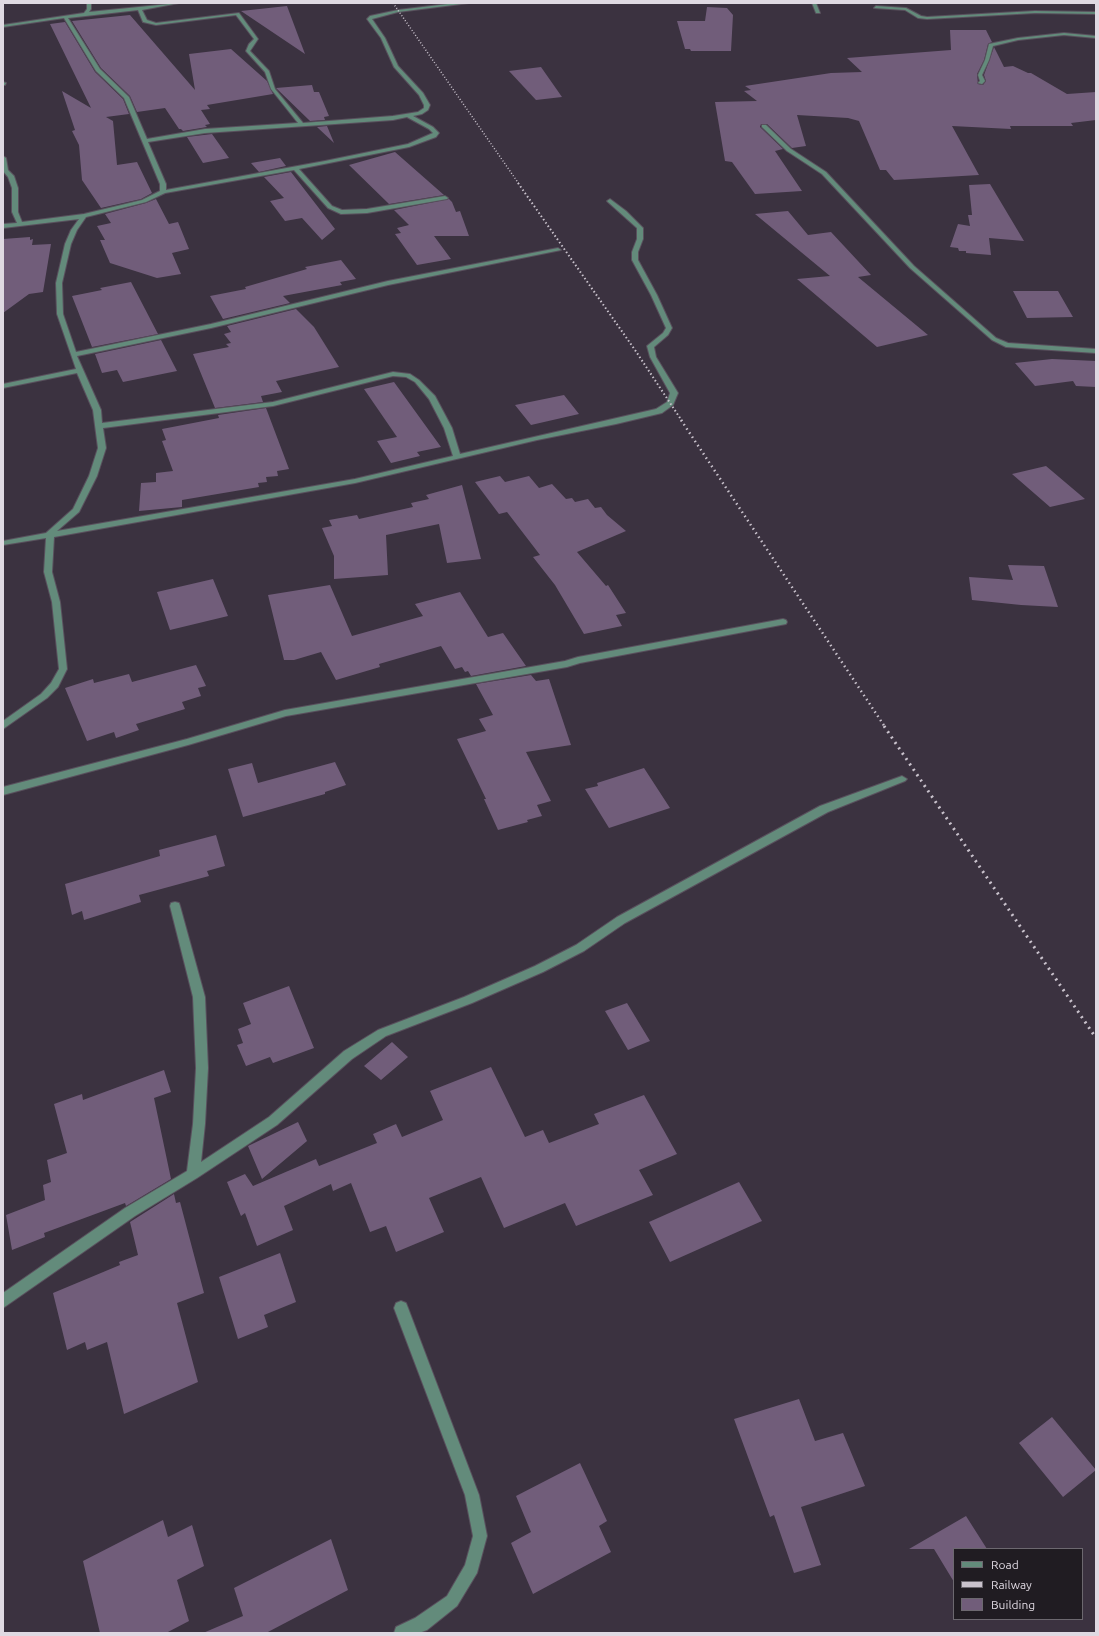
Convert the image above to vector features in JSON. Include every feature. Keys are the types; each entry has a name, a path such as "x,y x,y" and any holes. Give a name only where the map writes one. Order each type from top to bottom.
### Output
{"street":[{"path":"85,14 89,9 89,3"},
{"path":"3,26 177,3"},
{"path":"146,141 205,131 302,125 409,116 420,113 426,109 427,105 421,94 396,67 383,38 369,19 382,14 398,11 467,3"},
{"path":"814,3 818,12"},
{"path":"876,7 906,9 920,17 927,18 1027,12 1096,13"},
{"path":"139,9 145,21 156,24 237,14 256,39 256,42 251,44 248,51 267,72 273,89 302,125"},
{"path":"65,17 98,70 126,97 163,184 163,192"},
{"path":"980,83 983,81 980,75 987,60 991,45 1018,39 1064,34 1096,37"},
{"path":"3,226 54,221 84,216 144,201 163,192 409,145 434,136 436,133 431,128 409,116"},
{"path":"764,126 789,150 824,173 912,267 994,340 1006,345 1096,351"},
{"path":"3,158 6,170 11,176 15,188 15,212 20,224"},
{"path":"295,168 330,207 341,212 367,211 445,198"},
{"path":"3,543 164,516 356,481 659,411 670,403 674,393 650,351 650,346 666,334 669,328 654,294 635,260 635,252 640,239 640,228 610,201"},
{"path":"3,726 44,696 54,684 63,669 56,602 48,572 50,534 76,510 93,476 102,448 97,410 73,355 60,314 59,283 68,244 74,230 84,216"},
{"path":"73,355 211,326 388,283 558,250"},
{"path":"3,386 80,370"},
{"path":"100,426 148,418 273,404 393,374 408,375 417,381 432,398 448,428 457,457"},
{"path":"3,791 188,742 285,713 567,664 578,660 783,622"},
{"path":"3,1301 130,1212 193,1174 273,1121 348,1054 382,1033 468,1000 539,969 580,948 621,920 762,845 824,809 902,779"},
{"path":"175,906 199,997 202,1068 199,1124 193,1174"},
{"path":"401,1308 472,1495 480,1536 472,1568 452,1601 421,1624 402,1633"}],"building":[{"path":"287,6 305,54 241,11"},
{"path":"707,7 727,8 733,15 731,51 691,51 690,49 685,49 677,21 705,21"},
{"path":"130,15 195,90 189,54 231,49 267,81 273,94 207,105 210,109 201,110 210,124 205,125 207,127 183,131 179,129 165,108 137,112 130,96 101,68 72,21"},
{"path":"65,22 95,72 123,99 129,114 106,117 113,121 117,165 137,162 152,193 141,199 101,208 82,180 79,145 72,131 75,130 62,91 91,108 50,24"},
{"path":"950,30 986,30 992,42 988,44 984,60 977,74 978,84 983,85 986,81 984,75 994,47 1004,67 1013,66 1031,73 1067,94 1096,92 1096,120 1071,123 1073,126 1010,126 1011,129 952,126 979,175 894,180 886,170 880,170 859,121 848,118 797,115 806,146 792,148 767,124 761,124 760,127 783,149 775,151 802,191 755,194 732,162 725,161 715,102 757,101 744,91 751,90 745,86 831,73 862,72 847,58 951,50"},
{"path":"541,67 562,97 536,100 509,71"},
{"path":"312,85 314,92 319,92 329,116 324,117 325,120 310,121 276,88"},
{"path":"327,126 334,143 317,127"},
{"path":"212,134 229,158 203,163 187,137"},
{"path":"395,152 444,195 389,204 349,165"},
{"path":"280,158 286,166 259,172 251,163"},
{"path":"291,172 335,229 322,240 302,218 285,221 270,201 284,198 264,177"},
{"path":"990,184 1024,241 989,238 991,255 966,253 966,251 959,251 958,248 950,247 958,224 970,226 968,215 972,215 969,185"},
{"path":"156,199 169,224 178,222 189,249 172,253 181,274 157,278 110,263 100,240 105,240 97,226 111,223 105,214"},
{"path":"449,199 452,202 456,212 460,211 469,236 434,236 451,259 417,265 395,234 401,233 397,228 409,225 394,210"},
{"path":"788,211 808,235 831,232 871,275 858,277 928,335 877,347 797,279 830,276 755,214"},
{"path":"30,237 30,240 33,239 32,245 51,244 43,292 29,294 3,313 3,239"},
{"path":"341,260 356,279 340,282 342,285 283,296 290,303 223,319 210,296 246,289 245,287 307,269 305,267"},
{"path":"131,282 158,334 92,347 72,296 102,290 100,288"},
{"path":"1013,291 1058,291 1073,317 1027,318"},
{"path":"296,309 314,327 339,367 276,381 282,392 261,396 263,402 215,408 193,354 229,347 226,344 231,343 224,334 231,332 227,326"},
{"path":"161,340 177,371 123,382 117,370 102,373 95,354"},
{"path":"1052,359 1096,361 1096,387 1076,386 1073,381 1035,386 1015,363"},
{"path":"394,382 441,447 417,452 420,456 391,463 377,441 397,437 364,389"},
{"path":"564,395 579,414 531,425 515,405"},
{"path":"266,408 289,469 277,471 278,476 266,477 267,482 258,483 259,487 182,500 182,507 139,511 141,483 156,482 156,473 173,471 162,441 166,440 162,429 219,418 218,415"},
{"path":"1046,466 1085,499 1050,507 1012,474"},
{"path":"500,476 505,482 529,476 539,488 552,484 566,499 572,498 575,502 588,499 595,508 601,507 607,515 626,531 577,552 606,586 608,585 626,613 616,615 622,626 584,634 555,585 533,557 540,555 507,512 499,514 475,482"},
{"path":"462,485 481,559 447,563 439,524 386,535 388,575 334,579 334,556 322,528 332,526 329,520 357,515 359,519 413,507 411,503 429,499 426,495"},
{"path":"1008,565 1044,566 1058,607 972,600 969,577 1013,580"},
{"path":"213,579 228,616 170,630 157,592"},
{"path":"330,585 352,636 423,616 415,604 460,592 488,637 503,633 526,666 471,676 468,671 465,672 462,667 455,669 441,646 379,664 380,667 336,680 321,652 294,660 284,660 268,595"},
{"path":"196,665 206,686 198,688 201,696 182,702 185,709 136,724 139,730 116,738 114,732 87,741 65,688 93,679 94,683 129,674 132,682"},
{"path":"531,675 536,681 549,679 571,745 526,752 551,801 537,805 542,816 527,820 528,822 498,830 484,799 486,799 457,739 486,731 479,719 493,715 476,684"},
{"path":"335,762 346,785 325,792 325,794 243,817 228,769 252,763 258,783"},
{"path":"644,768 670,808 609,828 585,789 598,786 597,783"},
{"path":"216,835 225,866 207,871 209,876 139,895 141,902 84,920 82,911 72,915 65,884 160,856 159,850"},
{"path":"289,986 314,1048 273,1063 270,1057 246,1066 237,1045 243,1043 238,1029 251,1024 243,1003"},
{"path":"627,1003 650,1041 628,1050 605,1011"},
{"path":"392,1042 408,1057 381,1080 364,1066"},
{"path":"491,1067 525,1137 543,1130 549,1143 599,1124 594,1114 644,1095 677,1154 639,1170 653,1195 576,1226 565,1203 504,1228 481,1177 429,1198 444,1232 396,1252 386,1226 370,1232 351,1183 333,1191 331,1184 284,1206 293,1230 257,1246 245,1213 241,1216 227,1182 245,1174 253,1186 316,1159 319,1166 377,1143 373,1134 396,1124 402,1137 443,1120 430,1091"},
{"path":"164,1070 171,1092 154,1098 171,1179 126,1206 125,1203 44,1233 45,1237 12,1250 6,1215 45,1200 43,1185 51,1182 47,1160 67,1153 54,1104 82,1094 83,1100"},
{"path":"298,1122 307,1141 262,1179 248,1146"},
{"path":"739,1182 762,1221 670,1262 649,1222"},
{"path":"174,1194 176,1203 180,1202 204,1293 177,1303 198,1382 124,1414 107,1342 87,1350 85,1342 67,1350 53,1293 120,1265 119,1262 138,1255 130,1222"},
{"path":"280,1253 296,1302 264,1315 268,1327 238,1339 219,1277"},
{"path":"799,1399 815,1441 843,1433 865,1486 801,1507 821,1565 794,1573 774,1515 770,1517 734,1419"},
{"path":"1052,1417 1096,1470 1063,1497 1019,1443"},
{"path":"580,1463 607,1521 599,1526 611,1552 533,1594 511,1543 531,1532 516,1496"},
{"path":"966,1516 986,1548 953,1548 953,1580 934,1549 909,1549"},
{"path":"163,1520 168,1537 192,1525 204,1566 177,1580 189,1621 166,1633 100,1633 83,1561"},
{"path":"331,1539 348,1590 266,1633 203,1633 243,1616 234,1588"}],"railway":[{"path":"393,3 519,184"},
{"path":"518,183 635,350 682,421"},
{"path":"681,420 885,727"},
{"path":"884,726 1096,1038"}]}
